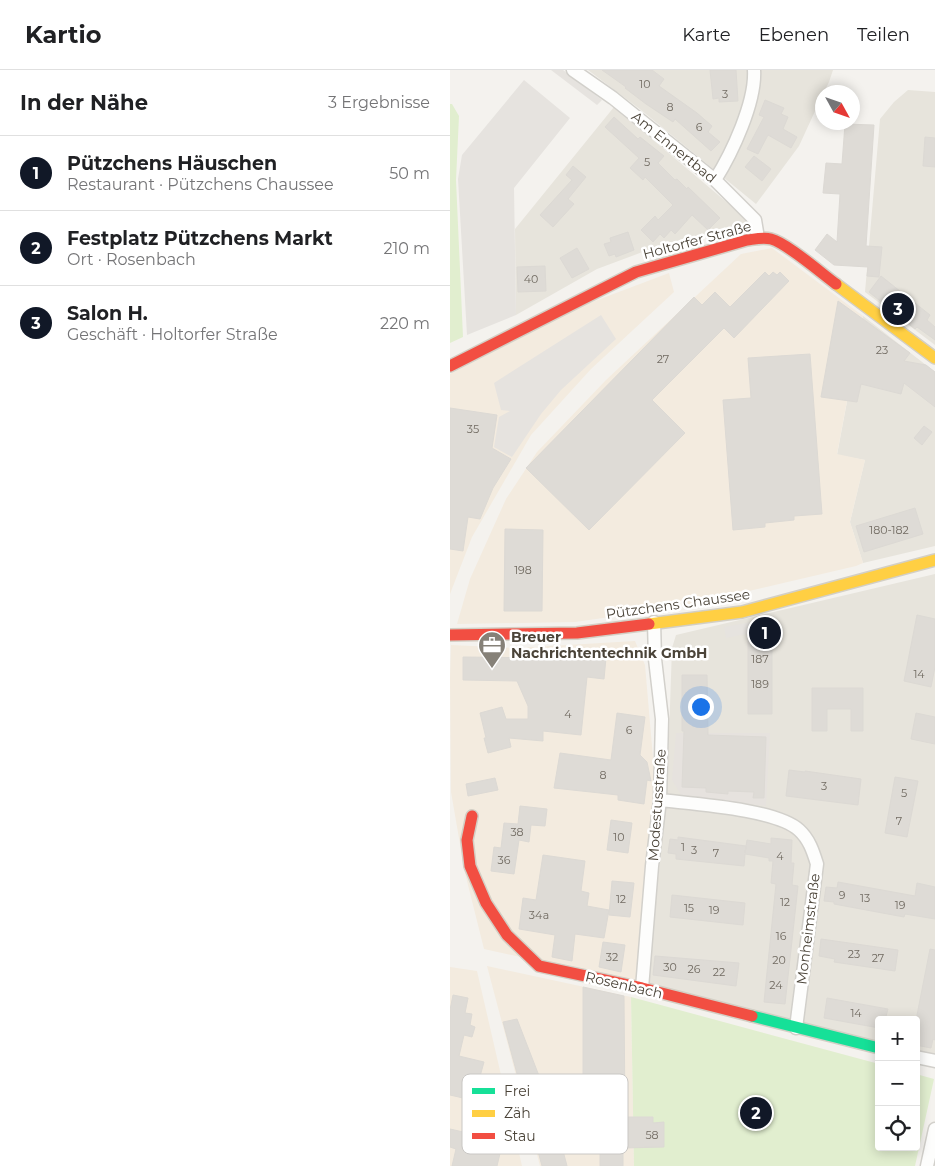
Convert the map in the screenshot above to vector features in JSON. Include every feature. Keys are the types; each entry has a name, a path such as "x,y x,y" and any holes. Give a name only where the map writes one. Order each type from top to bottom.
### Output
{"street":[{"name":"Am Ennertbad","path":"574,70 613,98 715,180 755,220 758,238"},
{"path":"715,180 728,158 748,108 754,70"},
{"name":"Holtorfer Straße","path":"450,366 636,272 758,238 771,239 800,257 935,358"},
{"name":"Pützchens Chaussee","path":"450,635 578,633 742,612 935,560"},
{"name":"Modestusstraße","path":"642,988 652,866 660,800 662,719 655,659 654,622"},
{"name":"Monheimstraße","path":"660,800 758,813 790,822 807,838 817,864 796,1028"},
{"name":"Rosenbach","path":"472,816 467,840 470,866 486,903 507,936 539,966 642,988 875,1047"},
{"path":"920,1058 935,1061"},
{"path":"927,1166 935,1129"}],"shaded area":[{"path":"551,70 563,70 602,100 597,105"},
{"path":"588,70 833,70 828,85 815,85 815,111 799,146 756,204 641,110"},
{"path":"524,80 570,118 514,188 516,315 467,335 458,179 462,155"},
{"path":"908,90 935,92 935,345 865,292 880,119 894,102"},
{"path":"614,107 749,221 740,226 664,244 597,269 516,315 515,229"},
{"path":"772,248 863,316 837,454 865,460 850,522 863,563 680,607 575,622 457,624 470,579 506,499 537,452 606,380 741,254"},
{"path":"669,273 674,292 591,369 531,435 472,537 450,594 450,374 587,304"},
{"path":"601,315 616,339 561,390 541,414 512,457 494,447 499,417 510,411 501,410 494,383"},
{"path":"863,316 935,372 935,546 863,563 850,522 865,460 837,455"},
{"path":"935,574 935,1056 920,1052 920,1016 875,1016 875,1041 647,984 667,793 672,648 676,635"},
{"path":"758,621 760,631 726,638 724,627"},
{"path":"635,641 645,665 655,781 636,982 484,949 465,873 451,792 451,645 516,648"},
{"path":"676,733 770,733 766,806 681,795 672,780"},
{"path":"487,966 631,997 634,1166 540,1166 537,1154 628,1154 628,1074 516,1074"},
{"path":"450,967 477,971 501,1074 462,1074 462,1154 519,1154 522,1166 450,1166"}],"green space":[{"path":"450,104 452,104 459,116 456,180 463,337 450,343"},
{"path":"631,997 875,1063 875,1151 918,1151 915,1166 634,1166"},
{"path":"920,1075 934,1079 920,1143"}],"building":[{"path":"602,70 652,70 664,79 659,86 712,126 708,132 720,142 711,151 675,119 673,122 646,104"},
{"path":"710,70 736,70 738,101 719,102 719,98 713,99"},
{"path":"765,100 784,108 781,114 788,117 783,129 797,137 791,148 768,135 758,154 747,149 764,117 759,115"},
{"path":"614,117 638,139 640,137 664,156 658,163 675,180 677,179 687,189 688,187 720,218 708,230 692,215 675,234 671,230 664,238 660,234 653,242 641,230 655,216 658,220 673,205 645,177 643,180 630,168 639,158 605,127"},
{"path":"860,125 874,125 866,246 882,247 879,277 867,276 868,267 834,265 815,250 827,234 837,242 840,194 823,193 826,163 842,164 845,130 860,130"},
{"path":"925,137 935,138 935,167 923,166"},
{"path":"754,156 771,169 762,181 745,167"},
{"path":"573,166 586,177 568,199 574,204 553,227 540,215 572,180 566,175"},
{"path":"628,232 634,250 616,257 615,254 609,256 604,244 611,242 610,238"},
{"path":"577,248 589,269 572,278 560,258"},
{"path":"545,266 546,291 518,292 517,267"},
{"path":"765,272 769,276 773,272 777,275 780,272 789,281 734,338 724,328 652,400 685,433 589,530 526,468 694,297 702,305 715,292 730,307"},
{"path":"881,276 930,315 927,320 935,327 935,340 917,327 915,329 869,292"},
{"path":"838,301 910,353 904,361 926,365 935,372 935,407 904,383 901,394 861,384 857,402 821,397"},
{"path":"810,354 822,514 794,516 794,520 765,523 765,527 733,530 723,400 751,398 748,358"},
{"path":"450,408 497,415 492,448 511,459 493,488 480,519 468,517 463,551 450,549"},
{"path":"924,426 932,432 922,445 914,438"},
{"path":"915,508 923,534 864,552 856,526"},
{"path":"505,529 543,530 542,611 504,611"},
{"path":"917,615 935,619 935,667 931,687 904,681"},
{"path":"775,628 775,645 772,645 772,714 748,714 748,634"},
{"path":"552,655 587,659 587,656 606,658 604,679 587,677 581,735 543,731 543,741 509,738 511,747 488,753 480,713 502,707 506,719 528,719 528,706 517,681 463,680 463,657 552,658"},
{"path":"682,675 707,675 708,735 766,737 764,798 753,798 754,792 728,791 728,794 706,792 706,788 682,787 684,731 682,731"},
{"path":"812,688 863,688 863,731 851,731 851,709 827,709 827,731 812,731"},
{"path":"617,713 645,717 640,755 647,762 651,781 647,780 644,804 618,800 618,795 554,788 560,753 611,760"},
{"path":"916,713 935,717 935,744 911,739"},
{"path":"789,770 861,779 858,805 786,796"},
{"path":"895,777 918,781 907,837 885,833"},
{"path":"495,778 498,790 468,796 466,784"},
{"path":"520,806 547,809 545,826 531,825 529,842 519,840 514,874 491,871 494,847 501,848 504,823 518,824"},
{"path":"611,820 632,823 628,853 607,850"},
{"path":"678,837 746,846 745,853 747,840 771,844 771,838 792,840 791,863 794,863 792,885 798,886 785,1004 764,1002 776,884 771,883 773,861 769,861 769,858 745,854 744,866 676,859 676,854 668,853 670,839 678,840"},
{"path":"543,855 585,861 581,891 589,893 587,906 609,910 604,938 575,934 572,961 552,957 555,935 519,929 523,898 536,900"},
{"path":"612,881 634,883 630,917 609,915"},
{"path":"838,882 915,896 917,883 935,887 935,919 905,914 904,917 824,901 826,887 837,888"},
{"path":"672,895 745,903 743,925 670,917"},
{"path":"821,939 898,950 895,971 834,962 835,959 819,956"},
{"path":"603,942 625,945 621,972 599,967"},
{"path":"930,949 935,950 935,1040 933,1039 931,1048 920,1046 920,1016 917,1016"},
{"path":"655,956 739,963 736,986 653,975"},
{"path":"583,987 624,996 625,1074 583,1074"},
{"path":"453,995 468,998 465,1013 472,1014 470,1025 475,1027 472,1037 464,1035 459,1056 484,1062 481,1074 462,1074 462,1098 450,1095 450,1010"},
{"path":"827,998 888,1009 886,1016 875,1016 875,1027 824,1018"},
{"path":"517,1019 538,1074 517,1074 503,1022"},
{"path":"628,1117 653,1117 653,1123 664,1122 664,1147 628,1148"},
{"path":"450,1129 462,1132 462,1154 500,1154 497,1166 452,1166 456,1149 450,1147"},
{"path":"539,1154 564,1154 567,1166 542,1166"},
{"path":"600,1154 623,1154 623,1166 600,1166"}],"traffic: fast":[{"path":"752,1016 875,1047"}],"traffic: slow":[{"path":"836,284 935,358"},
{"path":"649,624 742,612 935,560"}],"traffic: jam":[{"path":"450,366 636,272 747,240 765,238 778,242 795,252 836,284"},
{"path":"450,635 577,633 649,624"},
{"path":"472,816 467,840 470,866 486,903 507,935 539,966 642,988 752,1016"}],"place":[{"name":"Salon H.","path":"898,309"},
{"name":"Pützchens Häuschen","path":"765,633"},
{"name":"Breuer Nachrichtentechnik GmbH","path":"492,669"},
{"name":"Festplatz Pützchens Markt","path":"756,1113"}]}
